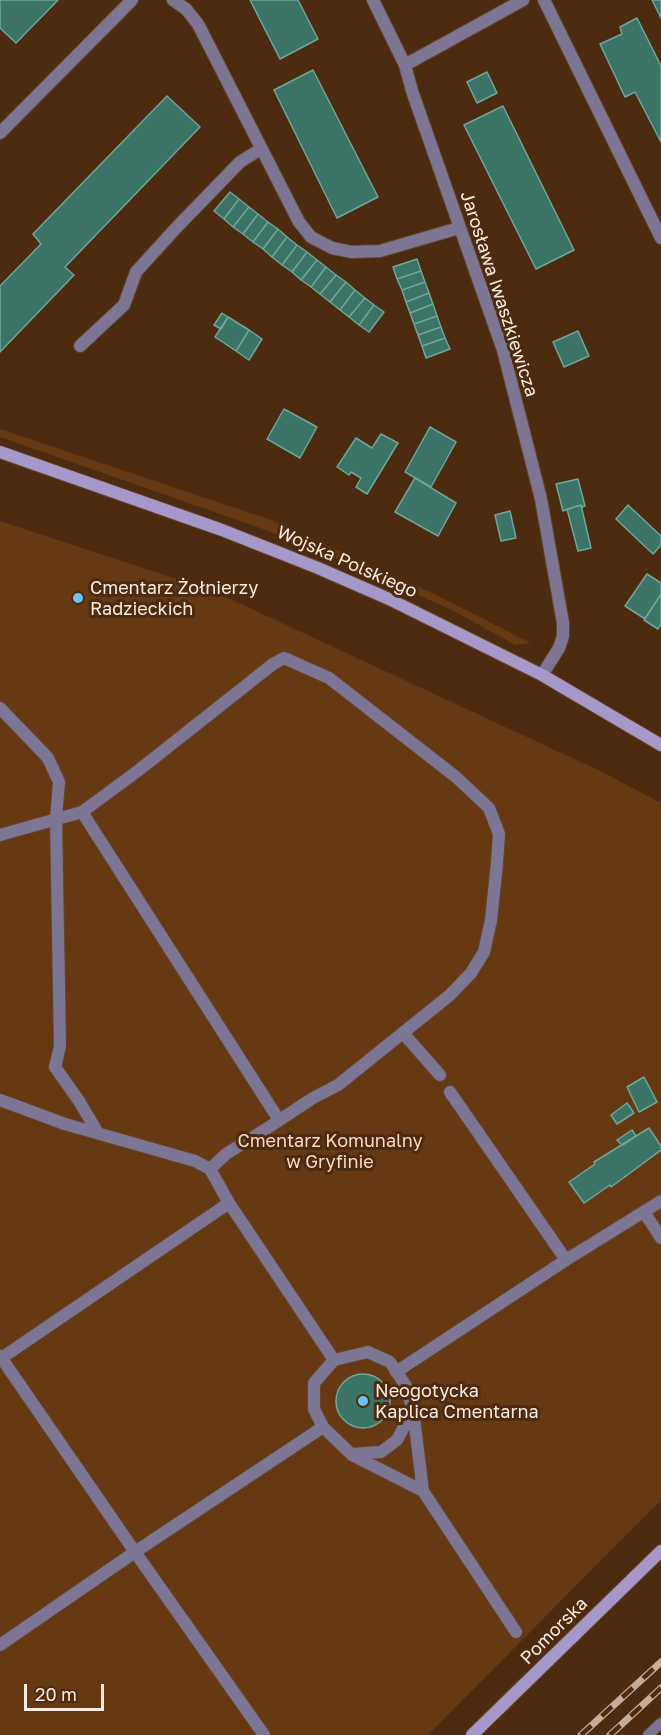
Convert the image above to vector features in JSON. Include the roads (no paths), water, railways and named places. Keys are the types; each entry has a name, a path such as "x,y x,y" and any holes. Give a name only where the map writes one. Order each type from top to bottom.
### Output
{"main road":[{"name":"Wojska Polskiego","path":"0,452 222,530 388,599 542,675 661,745"},
{"name":"Pomorska","path":"472,1735 661,1551"}],"street":[{"path":"0,133 132,0"},
{"path":"173,0 186,9 198,24 299,222 311,237 332,248 352,252 380,250 459,228"},
{"name":"Jarosława Iwaszkiewicza","path":"373,0 405,64 412,91 502,350 541,499 563,624 563,636 559,648 542,675"},
{"path":"405,64 523,0"},
{"path":"544,0 661,238"},
{"path":"80,346 124,305 136,272 240,162 261,149"},
{"path":"0,835 82,812 140,770 273,664 284,658 329,678 456,777 489,808 499,834 490,920 484,952 471,973 450,995 338,1085 313,1098 226,1154 210,1169"},
{"path":"0,708 48,758 59,782 56,819 60,1046 55,1067 98,1133"},
{"path":"82,812 279,1120"},
{"path":"403,1034 440,1075"},
{"path":"450,1092 566,1260"},
{"path":"0,1100 65,1124 195,1161 210,1169 229,1203 334,1360"},
{"path":"396,1372 566,1260 661,1201"},
{"path":"229,1203 0,1357 264,1735"},
{"path":"644,1212 661,1238"},
{"path":"423,1491 352,1455 323,1427 314,1409 314,1383 334,1360 368,1352 390,1362 406,1386 414,1410 423,1491 516,1632"},
{"path":"352,1455 381,1452 398,1440 414,1410"},
{"path":"0,1645 323,1427"}],"lane":[{"path":"648,1735 661,1723"}],"railway":[{"path":"581,1735 661,1662"},
{"path":"610,1735 661,1688"}],"place":[{"name":"Cmentarz Żołnierzy Radzieckich","path":"78,598"},
{"name":"Neogotycka Kaplica Cmentarna","path":"363,1401"}],"park label":[{"name":"Cmentarz Komunalny w Gryfinie","path":"330,1151"}]}
